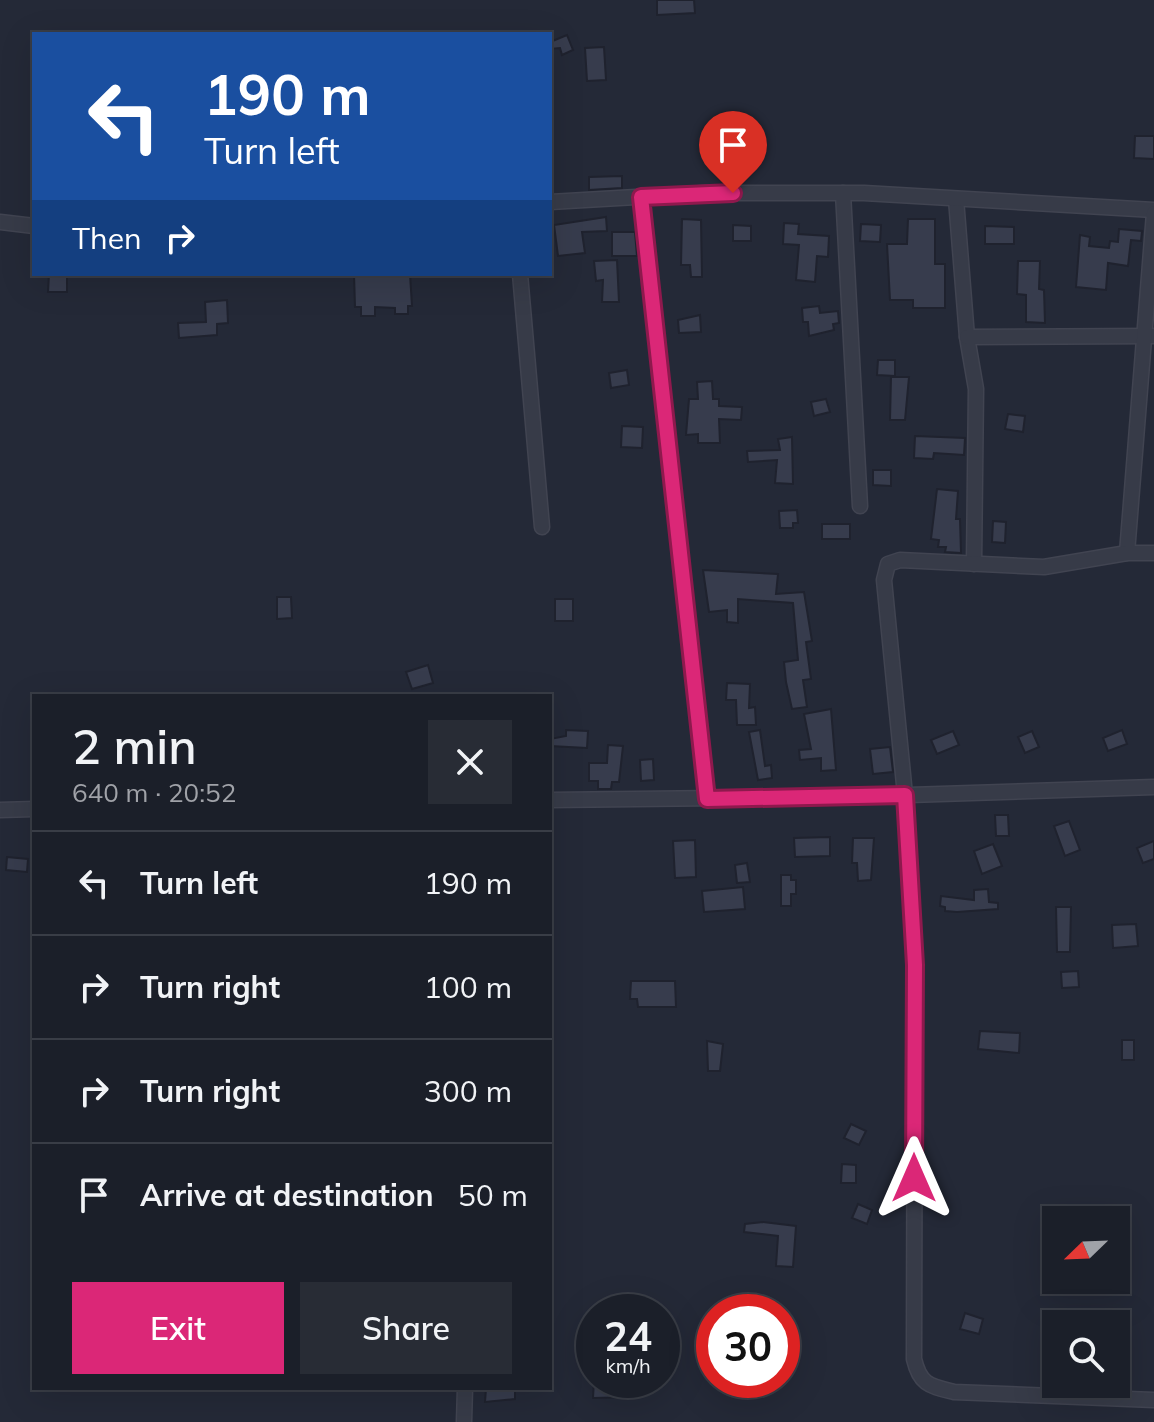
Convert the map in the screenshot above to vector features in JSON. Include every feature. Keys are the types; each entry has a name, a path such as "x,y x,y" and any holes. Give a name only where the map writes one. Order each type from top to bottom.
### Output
{"street":[{"path":"843,193 860,506"},
{"path":"552,202 843,193 1154,212 1149,336 1127,553"},
{"path":"641,197 707,799"},
{"path":"956,199 967,337 976,389 974,564"},
{"path":"0,222 32,226"},
{"path":"520,276 542,527"},
{"path":"967,337 1149,336"},
{"path":"1154,553 1127,553 1044,567 900,560 888,564 884,580 905,795 915,965 914,1359 918,1378 926,1385 954,1392 1154,1400"},
{"path":"552,800 905,795 1154,787"},
{"path":"0,810 32,809"},
{"path":"464,1422 465,1390"}],"building":[{"path":"657,0 694,0 695,13 657,15"},
{"path":"567,35 573,50 562,55 560,48 552,49 552,41"},
{"path":"604,47 606,80 587,81 585,48"},
{"path":"1135,136 1154,136 1154,159 1134,158"},
{"path":"622,176 622,188 589,190 589,177"},
{"path":"606,217 607,231 582,232 585,253 558,256 554,225"},
{"path":"682,219 701,220 702,277 691,277 690,265 681,265"},
{"path":"908,219 935,219 935,264 945,264 945,308 913,308 913,300 890,300 887,244 907,244"},
{"path":"784,223 799,224 798,234 829,236 828,257 817,256 815,282 796,280 799,245 783,244"},
{"path":"861,224 881,225 880,242 860,241"},
{"path":"733,225 751,226 751,241 733,241"},
{"path":"985,226 1014,227 1014,244 985,244"},
{"path":"1119,229 1142,231 1141,241 1131,240 1128,266 1108,263 1106,290 1076,287 1080,235 1090,237 1089,246 1109,248 1110,241 1118,242"},
{"path":"612,232 635,232 637,256 612,256"},
{"path":"617,260 619,302 602,302 603,280 596,281 594,261"},
{"path":"1018,261 1040,261 1039,289 1044,290 1045,323 1026,322 1026,295 1017,294"},
{"path":"49,276 67,276 67,292 48,292"},
{"path":"354,276 410,276 412,306 408,306 408,314 395,314 395,308 375,307 375,316 361,316 361,307 355,307"},
{"path":"227,300 228,323 217,324 217,335 179,338 178,323 206,322 205,302"},
{"path":"819,306 820,313 838,311 839,323 833,324 834,330 809,336 808,322 803,322 802,308"},
{"path":"700,315 701,332 679,333 678,320"},
{"path":"878,360 895,360 895,376 877,375"},
{"path":"627,370 629,385 611,388 609,373"},
{"path":"891,377 909,377 905,420 890,420"},
{"path":"712,381 713,399 719,399 719,406 742,407 741,420 719,419 720,443 698,443 698,434 686,435 689,399 698,399 697,382"},
{"path":"826,399 830,412 814,416 811,402"},
{"path":"1008,414 1025,416 1023,432 1005,429"},
{"path":"622,426 643,427 642,448 621,447"},
{"path":"915,436 965,438 964,455 934,453 933,459 914,458"},
{"path":"792,437 793,484 775,483 777,460 748,462 747,451 780,450 778,439"},
{"path":"873,470 891,470 891,486 873,485"},
{"path":"937,489 958,491 956,519 960,519 961,553 945,552 946,547 938,547 939,540 931,539"},
{"path":"797,510 798,523 793,523 793,528 780,528 779,511"},
{"path":"993,521 1006,522 1005,543 992,542"},
{"path":"822,524 850,524 850,539 822,539"},
{"path":"703,570 778,574 776,594 804,592 812,641 806,642 811,679 803,680 807,707 792,709 786,682 784,662 798,660 793,603 738,599 738,623 727,622 727,610 709,612"},
{"path":"277,597 291,597 292,618 277,619"},
{"path":"555,599 573,599 573,621 555,621"},
{"path":"428,665 433,683 412,689 406,672"},
{"path":"727,683 750,684 749,708 755,707 756,725 737,725 736,700 726,700"},
{"path":"831,709 836,770 821,771 821,758 800,760 799,750 811,749 804,714"},
{"path":"566,730 588,731 587,748 552,746 552,739 566,736"},
{"path":"760,730 765,766 771,765 772,778 758,780 749,732"},
{"path":"1122,730 1127,744 1108,751 1103,738"},
{"path":"953,731 959,745 937,754 931,740"},
{"path":"1032,731 1039,747 1025,753 1018,737"},
{"path":"608,745 623,746 619,782 612,782 611,789 598,789 598,781 589,781 589,763 607,763"},
{"path":"890,747 893,772 873,774 870,749"},
{"path":"653,759 654,780 641,781 640,760"},
{"path":"995,815 1008,815 1009,836 996,836"},
{"path":"1069,821 1080,850 1065,856 1054,826"},
{"path":"830,837 830,856 795,857 794,838"},
{"path":"853,838 874,838 871,880 858,881 857,863 852,863"},
{"path":"695,840 696,877 675,878 673,841"},
{"path":"1154,841 1154,859 1143,863 1137,848"},
{"path":"993,844 1002,866 982,874 974,851"},
{"path":"7,857 28,859 27,872 6,870"},
{"path":"747,863 750,882 737,883 735,865"},
{"path":"781,875 791,875 791,880 796,880 796,894 791,894 791,906 781,906"},
{"path":"743,887 745,909 704,912 702,891"},
{"path":"988,889 989,902 998,903 998,909 957,912 945,911 945,907 940,906 941,896 974,900 974,890"},
{"path":"1056,907 1071,907 1070,952 1057,952"},
{"path":"1136,924 1138,946 1113,948 1112,925"},
{"path":"1078,971 1079,987 1062,988 1061,972"},
{"path":"631,981 675,981 676,1007 638,1007 637,999 630,999"},
{"path":"980,1031 1020,1033 1019,1053 978,1049"},
{"path":"1122,1040 1134,1040 1134,1060 1122,1060"},
{"path":"707,1041 723,1044 720,1071 708,1071"},
{"path":"851,1124 866,1131 859,1145 844,1138"},
{"path":"842,1164 856,1165 856,1183 841,1183"},
{"path":"858,1204 872,1210 867,1224 852,1218"},
{"path":"763,1222 796,1226 793,1267 776,1266 778,1236 744,1232 745,1224"},
{"path":"965,1313 983,1319 979,1334 960,1329"},
{"path":"486,1390 515,1390 515,1399 485,1402"}],"route":[{"path":"733,193 641,197 707,799 905,795 915,965 914,1178"}]}
